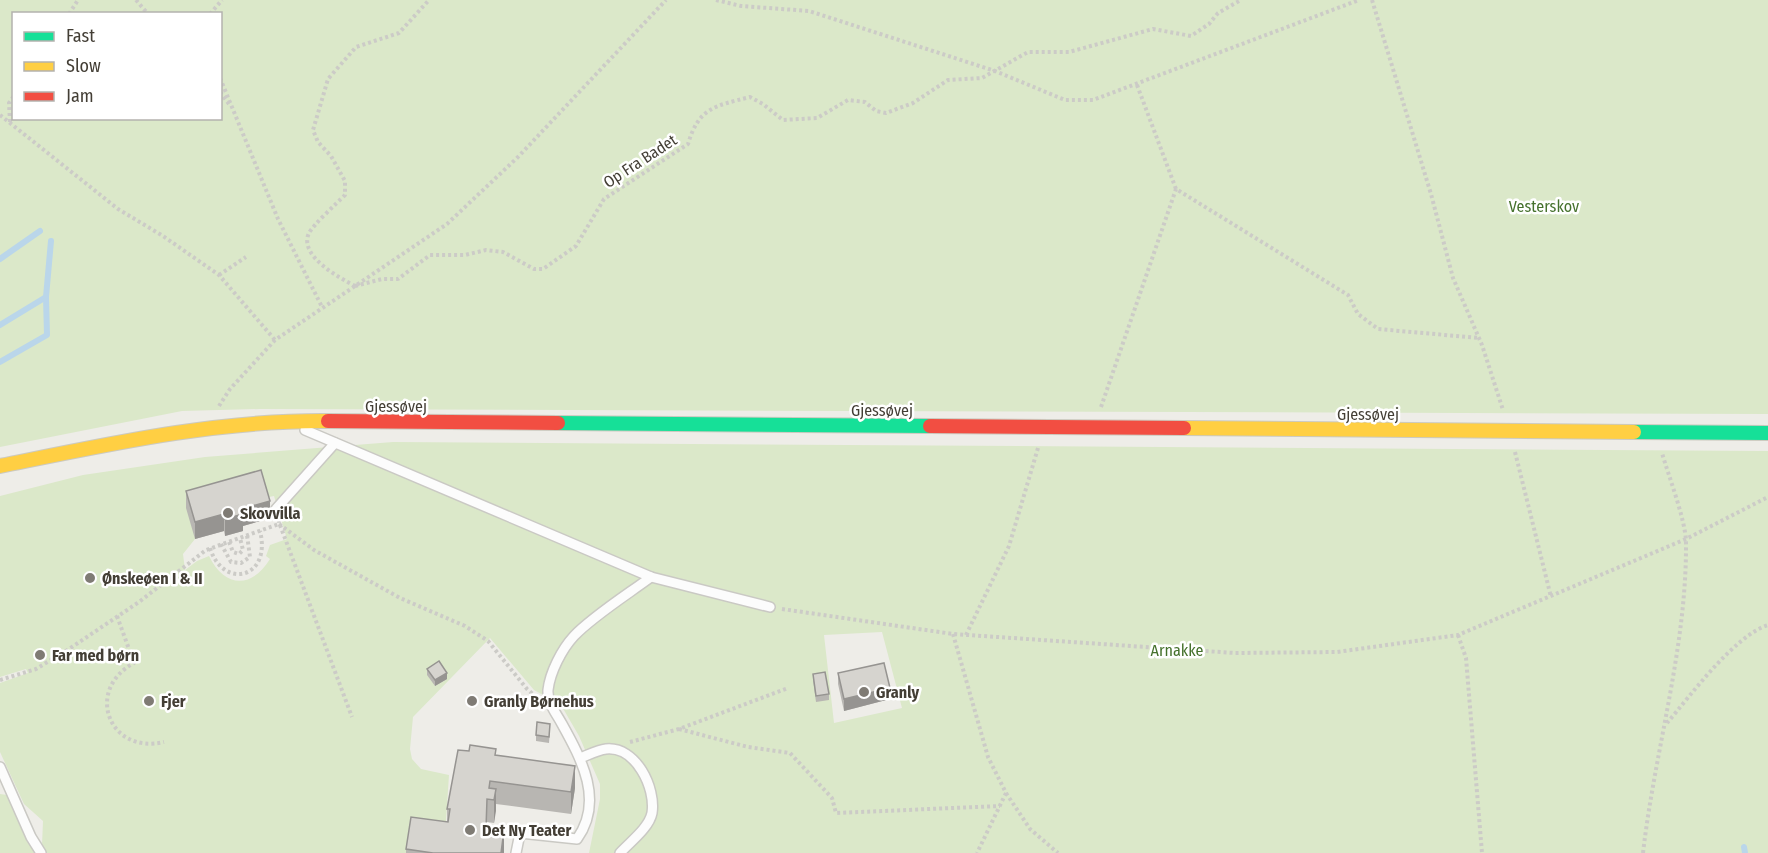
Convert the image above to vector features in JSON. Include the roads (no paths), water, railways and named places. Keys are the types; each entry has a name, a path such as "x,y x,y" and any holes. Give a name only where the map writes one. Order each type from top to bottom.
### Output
{"street":[{"name":"Gjessøvej","path":"0,466 84,448 204,429 283,421 1768,433"}],"lane":[{"path":"283,421 651,577 770,607"},
{"path":"276,509 335,443"},
{"path":"516,853 520,833 576,839 585,827 591,790 580,758 552,707 548,690 556,663 574,636 651,577"},
{"path":"580,758 606,749 621,751 635,760 651,793 652,814 644,828 620,853"},
{"path":"0,767 31,837 41,853"}],"waterway":[{"path":"0,259 40,231"},
{"path":"0,362 47,335 46,297 51,241"},
{"path":"0,325 46,297"},
{"path":"1744,847 1745,853"}],"place":[{"name":"Skovvilla","path":"228,513"},
{"name":"Ønskeøen I & II","path":"90,578"},
{"name":"Far med børn","path":"40,655"},
{"name":"Granly","path":"864,692"},
{"name":"Fjer","path":"149,701"},
{"name":"Granly Børnehus","path":"472,701"},
{"name":"Det Ny Teater","path":"470,830"}],"park label":[{"name":"Vesterskov","path":"1544,206"},
{"name":"Arnakke","path":"1177,650"}]}
